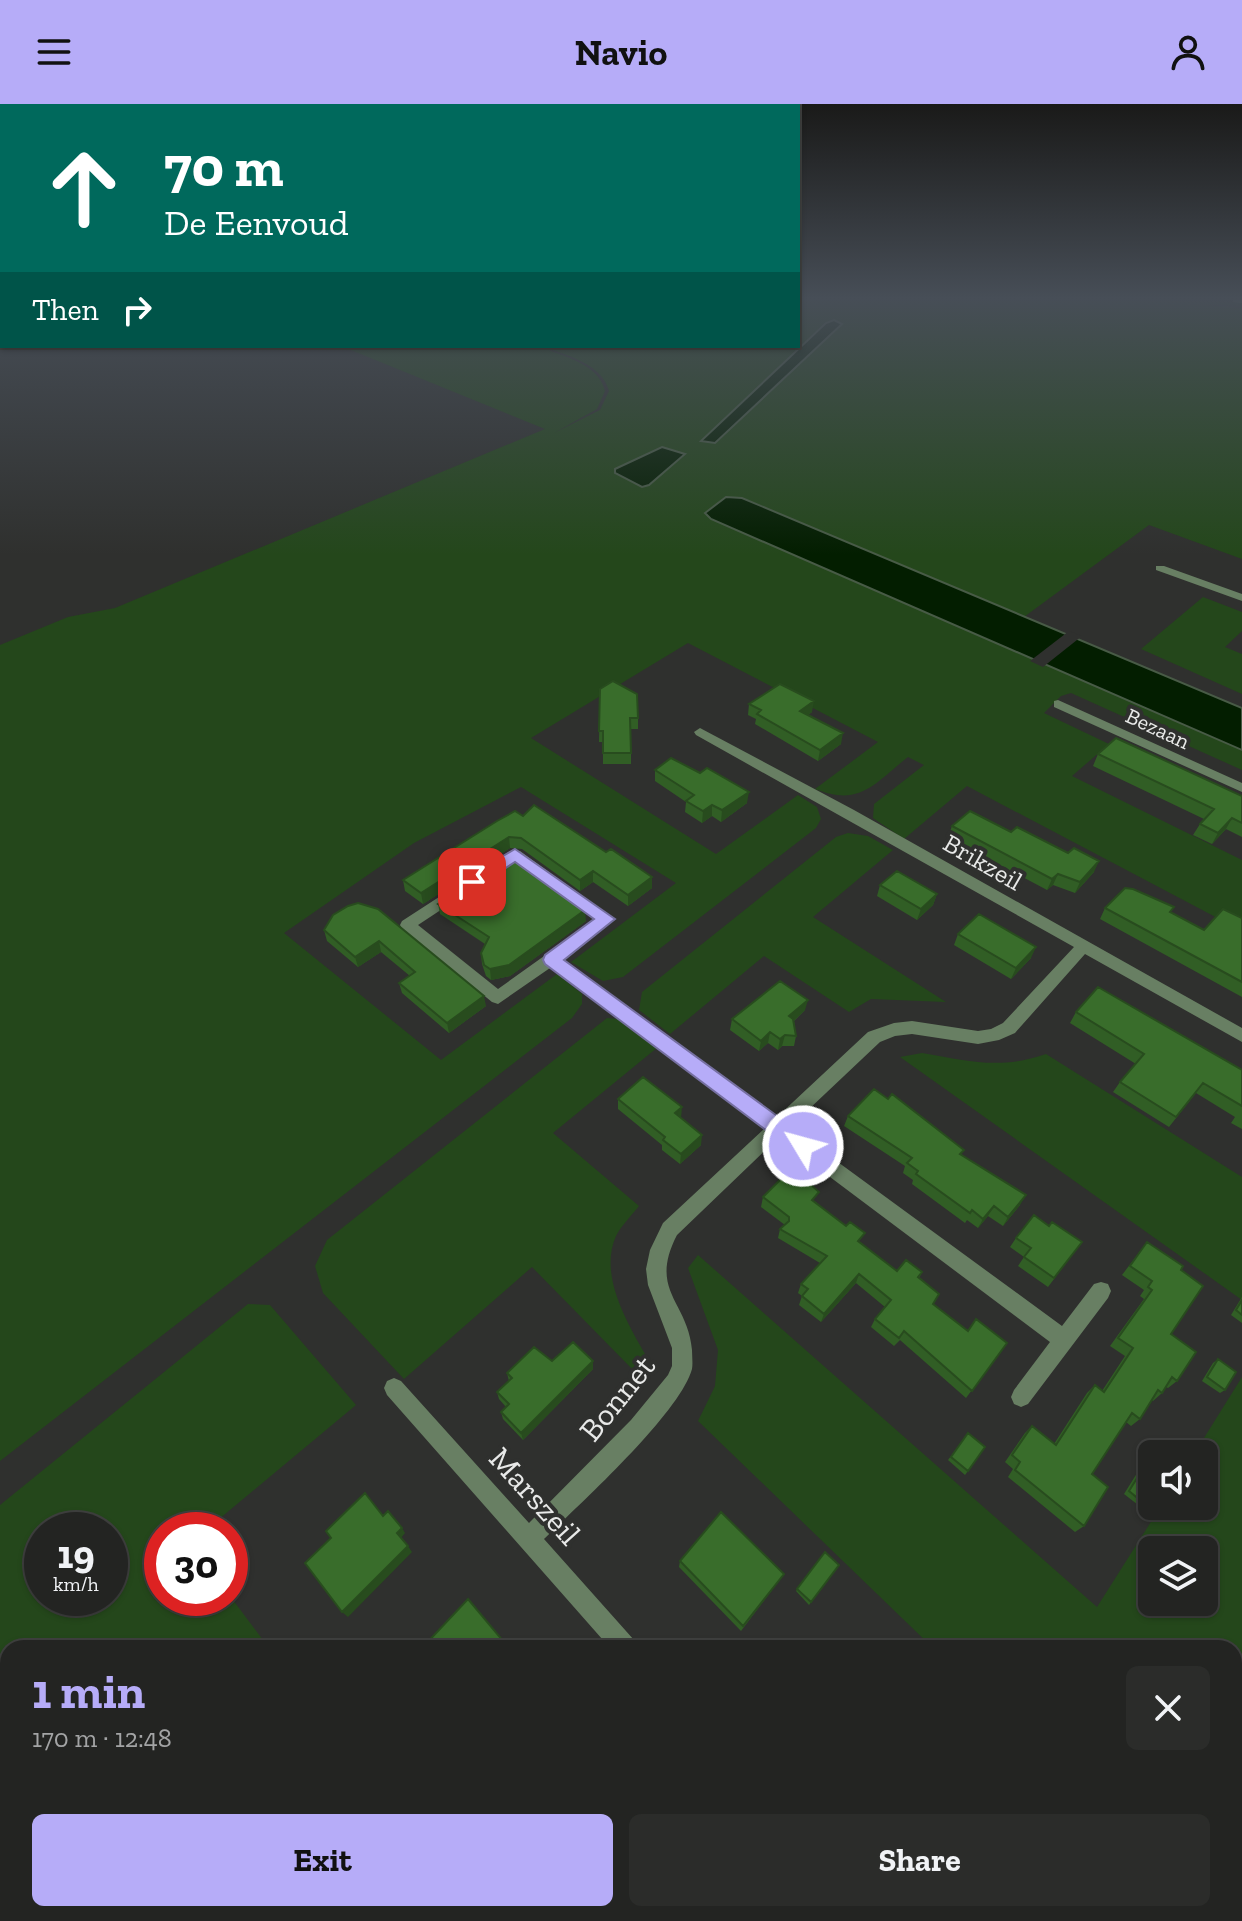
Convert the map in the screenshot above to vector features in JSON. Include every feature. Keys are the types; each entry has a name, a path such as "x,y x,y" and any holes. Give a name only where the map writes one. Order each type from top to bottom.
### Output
{"street":[{"path":"1160,568 1242,598"},
{"name":"Bezaan","path":"1058,704 1242,788"},
{"name":"Brikzeil","path":"700,732 1242,1036"},
{"path":"515,854 606,919 551,960 498,998 407,925 515,854"},
{"name":"Bonnet","path":"529,1539 642,1424 682,1369 681,1343 658,1286 654,1263 670,1229 874,1037 893,1027 920,1026 985,1039 997,1036 1009,1028 1083,947"},
{"path":"551,960 1064,1340"},
{"path":"1021,1397 1101,1291"},
{"name":"Marszeil","path":"394,1388 619,1640"}],"shaded area":[{"path":"436,385 603,385 605,391 597,409 554,433 600,410 609,391 607,385 1242,385 1242,559 1149,525 1024,617 742,498 705,513 711,519 1242,750 1242,770 1071,693 1061,696 1044,713 1109,744 1072,776 1242,860 1242,931 967,786 904,839 873,818 874,804 924,765 908,757 875,784 855,794 831,794 815,789 878,742 688,643 531,738 716,854 798,795 817,807 821,819 816,828 623,977 603,981 571,962 676,883 521,787 414,843 284,933 441,1060 557,974 582,994 582,1004 572,1018 0,1461 0,645 68,617 115,608 545,429"},
{"path":"761,385 777,385 715,443 701,441"},
{"path":"662,447 685,454 649,485 642,487 615,473 615,469"},
{"path":"726,497 742,498 1242,708 1242,750 711,519 705,513"},
{"path":"1203,597 1242,612 1242,631 1225,647 1242,654 1242,694 1141,649"},
{"path":"848,833 868,836 893,850 813,917 946,1002 871,999 849,1012 764,956 670,1034 639,1010 642,992 836,837"},
{"path":"607,1018 618,1019 658,1047 553,1133 639,1206 616,1236 611,1251 611,1267 618,1300 648,1359 636,1373 532,1267 404,1379 323,1293 315,1266 327,1240"},
{"path":"922,1053 999,1063 1046,1054 1242,1177 1242,1300 900,1057"},
{"path":"698,1255 1097,1607 1138,1542 1138,1616 1218,1616 1218,1536 1142,1536 1152,1520 1218,1520 1218,1440 1203,1440 1242,1377 1242,1640 925,1640 698,1421 715,1386 718,1350 688,1268"},
{"path":"248,1304 270,1305 356,1405 228,1512 144,1512 144,1616 245,1616 263,1640 0,1640 0,1505"}],"pier":[{"path":"1069,631 1082,636 1043,667 1030,661"}],"building":[{"path":"613,681 637,694 638,718 630,718 631,753 603,753 603,731 599,731 600,689"},
{"path":"780,684 814,701 800,711 843,733 820,750 757,714 761,710 749,704"},
{"path":"1116,738 1242,796 1242,823 1232,818 1218,833 1200,824 1214,809 1098,754"},
{"path":"671,758 700,773 707,768 749,792 722,810 712,805 703,811 686,801 694,795 655,770"},
{"path":"534,805 606,852 611,849 652,877 628,895 593,871 580,880 521,838 509,837 421,893 403,880 497,821 515,811 523,816"},
{"path":"970,811 1011,832 1017,827 1068,853 1074,848 1099,861 1080,882 1058,874 1052,879 952,826"},
{"path":"514,854 566,891 562,893 585,910 509,965 490,969 484,965 481,953 489,937 438,904"},
{"path":"897,871 937,894 921,909 880,885"},
{"path":"1125,888 1174,907 1170,912 1204,930 1223,909 1242,918 1242,982 1105,908"},
{"path":"358,903 378,909 484,996 447,1023 399,983 415,972 379,941 355,957 324,930 333,915"},
{"path":"979,914 1036,947 1016,968 958,934"},
{"path":"780,981 808,1000 789,1016 793,1019 796,1036 785,1035 780,1039 770,1032 761,1041 732,1019"},
{"path":"1098,987 1242,1070 1242,1106 1203,1083 1176,1117 1120,1082 1144,1054 1076,1012"},
{"path":"643,1077 682,1107 675,1113 702,1135 681,1154 618,1099"},
{"path":"874,1089 888,1099 892,1094 964,1150 960,1154 1026,1195 1008,1217 994,1206 983,1219 972,1210 970,1213 916,1174 918,1171 907,1163 912,1158 848,1116"},
{"path":"792,1168 819,1192 812,1200 846,1226 850,1222 865,1233 858,1241 897,1271 906,1260 922,1272 918,1277 939,1294 933,1304 968,1331 976,1319 1007,1343 972,1391 904,1331 899,1338 875,1319 891,1300 859,1274 824,1314 802,1296 808,1289 801,1284 827,1256 780,1229 789,1217 763,1197"},
{"path":"1034,1215 1049,1226 1052,1222 1082,1242 1054,1278 1024,1257 1031,1248 1016,1238"},
{"path":"1147,1242 1183,1266 1181,1270 1203,1286 1171,1334 1196,1352 1177,1381 1172,1377 1162,1393 1158,1390 1140,1419 1132,1413 1092,1474 1108,1487 1084,1526 1015,1470 1020,1462 1012,1455 1032,1426 1056,1445 1095,1385 1104,1392 1133,1348 1118,1338 1152,1290 1148,1287 1152,1281 1130,1266"},
{"path":"1242,1300 1242,1315 1236,1310"},
{"path":"573,1342 593,1361 521,1433 501,1412 509,1404 497,1392 512,1378 507,1373 534,1347 552,1361"},
{"path":"1218,1359 1236,1372 1225,1390 1207,1377"},
{"path":"968,1433 985,1447 968,1471 951,1457"},
{"path":"1138,1477 1138,1498 1129,1491"},
{"path":"365,1493 383,1516 388,1511 402,1528 397,1533 408,1546 342,1612 305,1563 331,1538 326,1531"},
{"path":"721,1512 784,1574 743,1626 680,1561"},
{"path":"825,1552 839,1565 811,1602 797,1589"},
{"path":"468,1599 502,1640 430,1640"}],"route":[{"path":"472,882 515,854 606,919 551,960 803,1146"}]}
